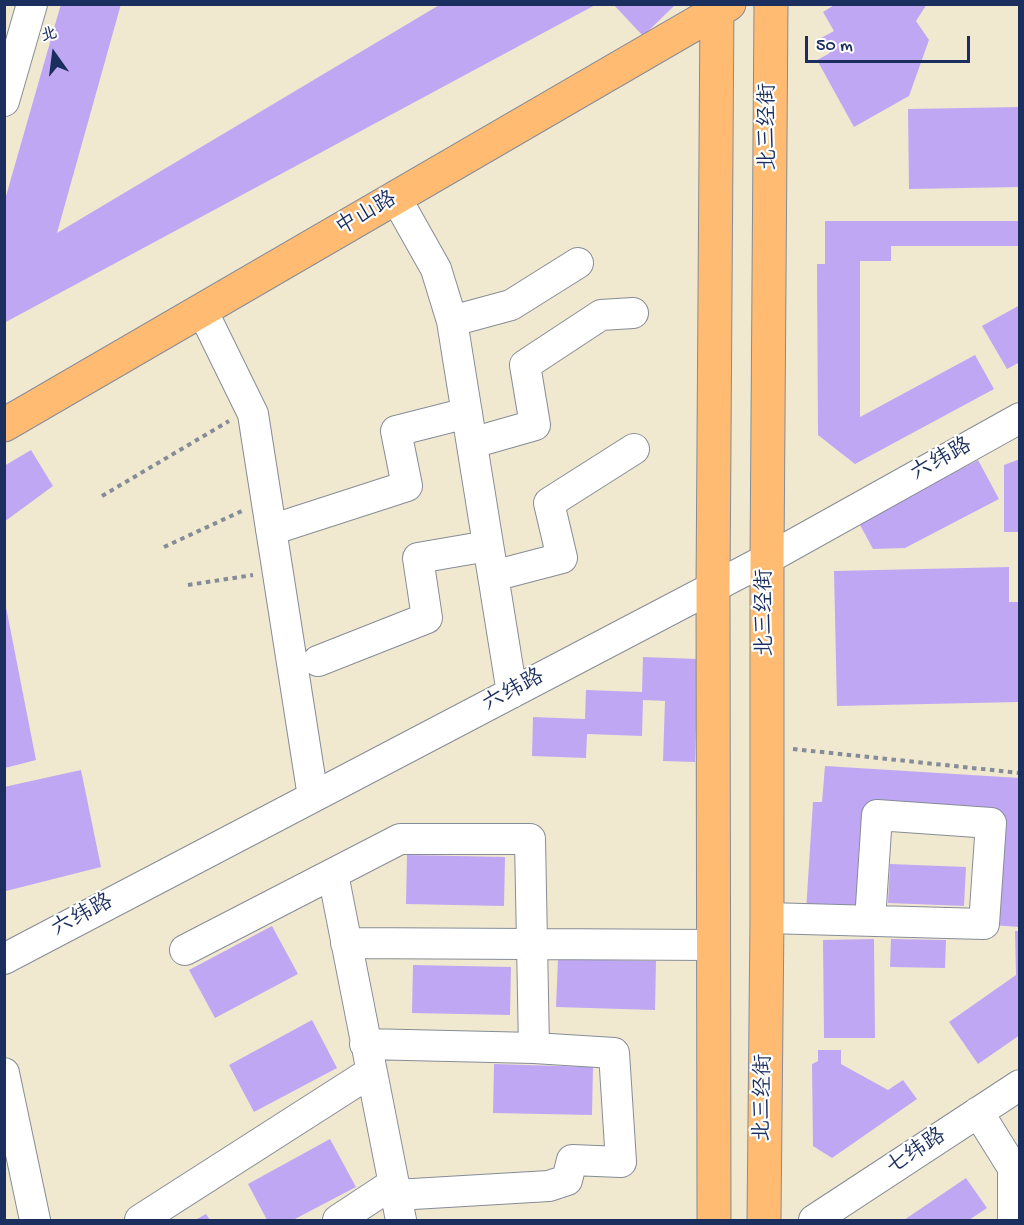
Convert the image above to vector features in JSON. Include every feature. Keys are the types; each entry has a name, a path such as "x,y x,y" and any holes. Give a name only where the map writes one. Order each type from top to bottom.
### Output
{"main road":[{"name":"北三经街","path":"764,1221 771,4"},
{"name":"中山路","path":"4,425 721,7"},
{"path":"714,1221 713,587 721,7"}],"street":[{"path":"4,101 32,4"},
{"path":"396,198 436,269 452,321 512,693"},
{"path":"452,321 511,305 578,263"},
{"path":"202,310 253,414 313,797"},
{"path":"472,443 535,425 525,365 601,315 633,313"},
{"path":"271,530 407,486 396,431 467,413"},
{"name":"六纬路","path":"4,959 767,559 1020,418"},
{"path":"493,576 562,558 549,503 634,449"},
{"path":"318,662 427,618 418,558 488,546"},
{"path":"767,918 870,921 984,924 991,823 877,815 870,921"},
{"path":"185,950 400,839 530,838 534,1048"},
{"path":"333,874 397,1200"},
{"path":"346,943 714,945"},
{"path":"140,1221 368,1058 534,1048 614,1053 621,1162 572,1160 567,1180 549,1186 397,1200 338,1221"},
{"path":"4,1073 35,1221"},
{"name":"七纬路","path":"814,1221 1020,1085"},
{"path":"978,1112 1013,1168 1013,1221"}],"path":[{"path":"102,496 250,408"},
{"path":"164,547 266,500"},
{"path":"188,585 277,571"},
{"path":"767,746 1020,773"}],"building":[{"path":"61,4 121,4 57,233 441,4 597,4 4,323 4,203"},
{"path":"613,4 676,4 643,36"},
{"path":"836,4 927,4 916,21 929,40 909,96 854,127 817,60 830,53 821,38 834,31 823,12"},
{"path":"1020,107 1020,187 909,189 908,109"},
{"path":"825,221 1020,221 1020,246 891,246 891,261 860,261 860,417 975,355 994,389 855,464 818,435 817,264 825,264"},
{"path":"1020,305 1020,362 1007,369 982,326"},
{"path":"31,450 53,486 4,522 4,466"},
{"path":"1020,459 1020,532 1004,532 1004,465"},
{"path":"978,460 999,499 905,548 873,549 859,523"},
{"path":"1009,567 1009,602 1020,602 1019,702 837,706 834,571"},
{"path":"5,608 36,760 5,768"},
{"path":"643,657 698,659 695,762 663,761 665,701 643,700 642,736 587,734 586,758 532,756 533,717 585,719 586,690 642,692"},
{"path":"825,766 1020,778 1020,927 991,925 999,818 863,809 856,914 806,911 813,802 822,802"},
{"path":"81,770 101,867 6,891 4,787"},
{"path":"407,855 505,857 504,906 406,904"},
{"path":"890,864 966,867 964,906 888,903"},
{"path":"272,926 298,974 215,1018 189,970"},
{"path":"1015,931 1020,931 1020,1035 978,1064 949,1022 1016,975"},
{"path":"874,939 875,1038 824,1038 823,940"},
{"path":"891,939 946,940 945,968 890,967"},
{"path":"558,959 656,961 655,1010 556,1007"},
{"path":"413,965 511,967 510,1015 412,1013"},
{"path":"312,1020 337,1068 254,1112 229,1065"},
{"path":"818,1050 841,1050 841,1064 888,1090 903,1080 917,1099 832,1158 813,1146 812,1064 818,1061"},
{"path":"494,1064 593,1067 592,1115 493,1113"},
{"path":"330,1139 356,1187 293,1220 267,1220 248,1184"},
{"path":"966,1178 987,1208 969,1220 904,1220"},
{"path":"206,1214 210,1220 195,1220"}]}
